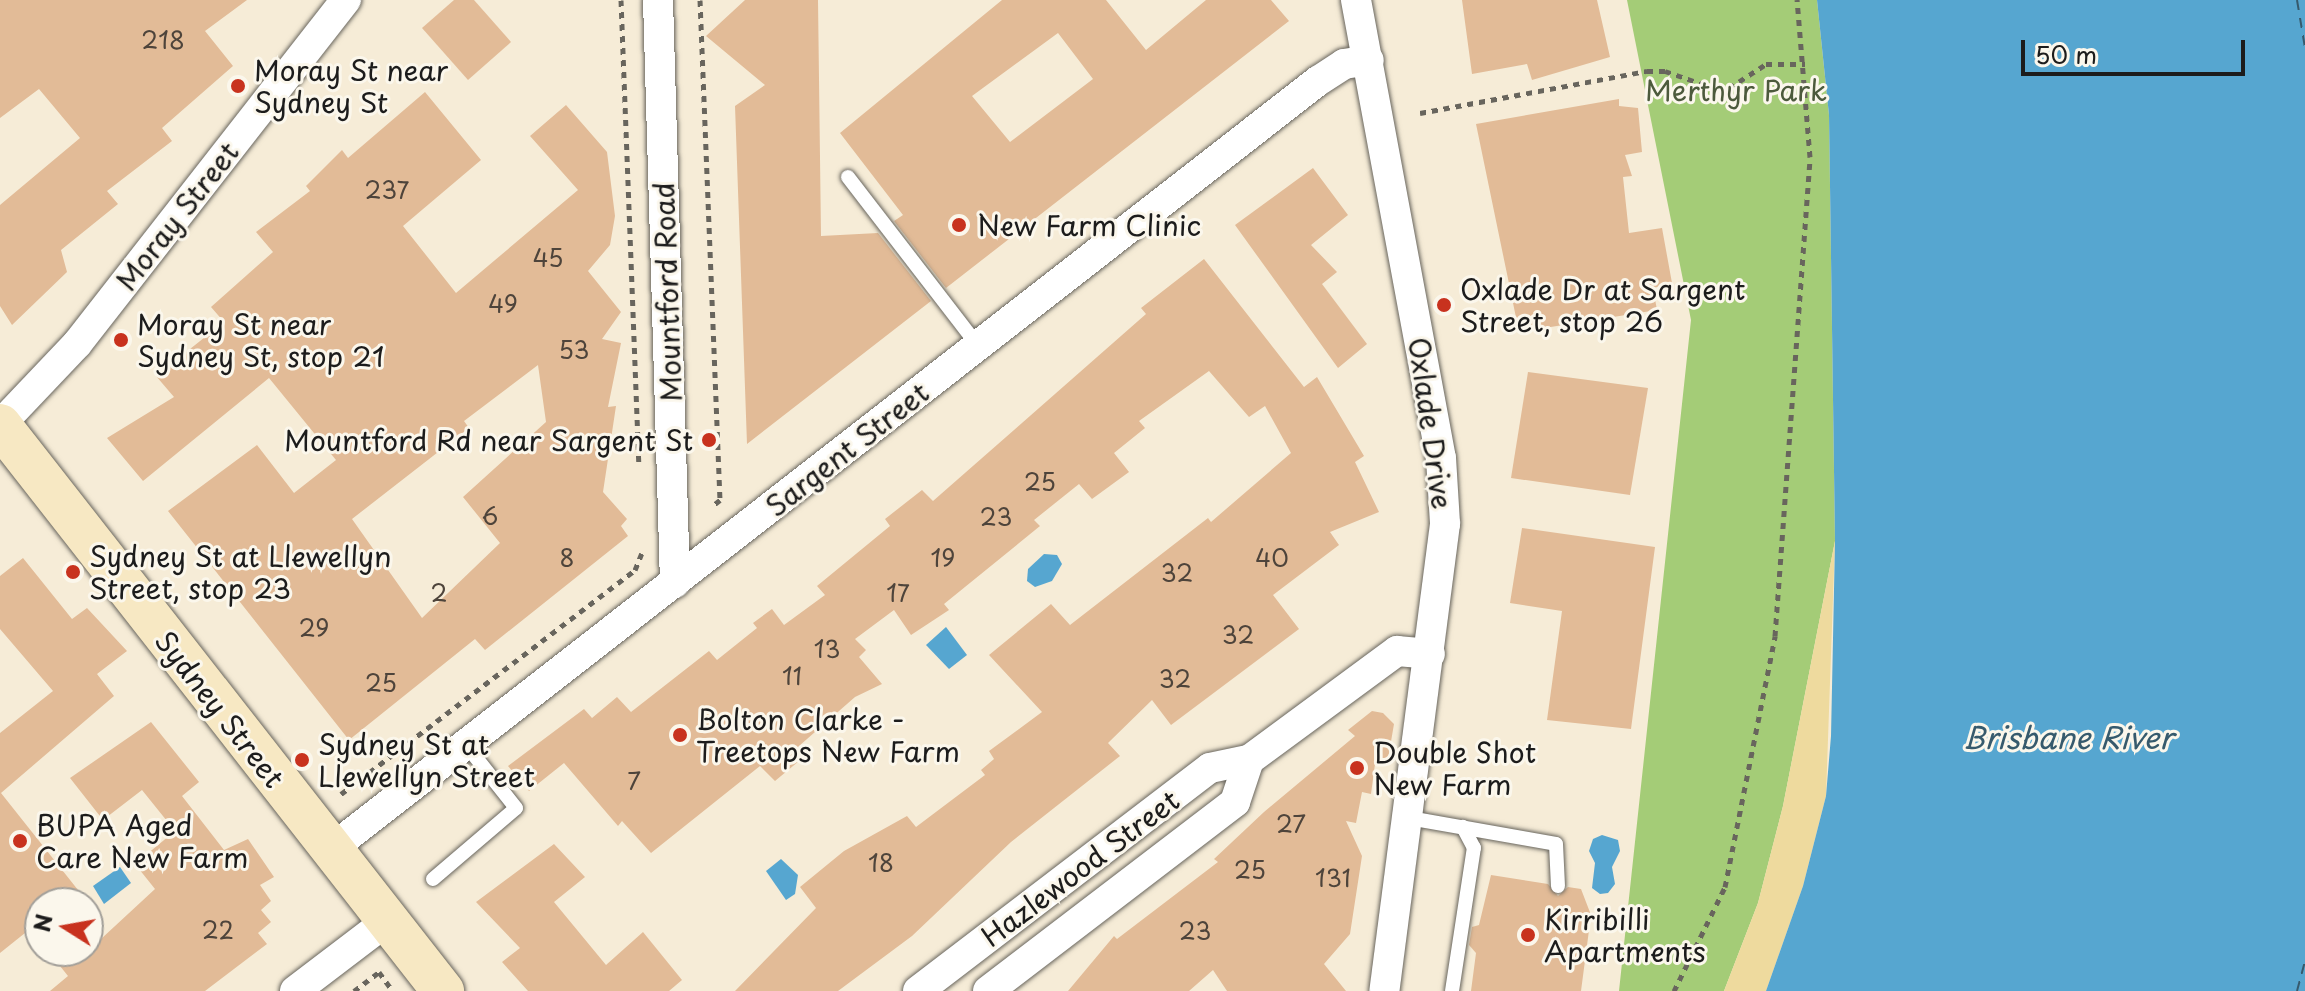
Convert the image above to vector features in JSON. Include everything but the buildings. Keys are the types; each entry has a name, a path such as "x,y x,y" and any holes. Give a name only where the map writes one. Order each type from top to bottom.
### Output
{"street":[{"name":"Moray Street","path":"0,425 77,344 346,0"},
{"name":"Mountford Road","path":"658,0 675,583"},
{"name":"Oxlade Drive","path":"1356,0 1441,458 1445,524 1384,991"},
{"name":"Sargent Street","path":"330,850 1318,81 1344,64 1369,60"},
{"name":"Sydney Street","path":"0,425 443,991"},
{"name":"Hazlewood Street","path":"918,991 1210,768 1249,760 1394,653 1430,654"},
{"name":"Hazlewood Street","path":"988,991 1235,802 1249,760"},
{"path":"295,991 387,921"}],"lane":[{"path":"848,177 978,346"},
{"path":"433,879 516,808 466,745"},
{"path":"1409,818 1556,844 1558,886"},
{"path":"1452,991 1474,848 1463,827"}],"path":[{"path":"621,0 639,478"},
{"path":"700,0 720,500 711,507"},
{"path":"1674,991 1725,887 1775,636 1804,278 1810,157 1805,64 1797,0"},
{"path":"1420,113 1647,71 1665,71 1717,89 1729,88 1766,64 1805,64"},
{"path":"341,794 635,570 642,557 642,541"},
{"path":"354,991 379,972 393,991"}],"green space":[{"name":"Merthyr Park","path":"1627,0 1817,0 1829,115 1835,541 1783,806 1758,903 1724,991 1619,991 1691,320"}],"sand":[{"path":"1835,541 1826,796 1803,886 1766,991 1724,991 1758,903 1783,806"}],"water":[{"name":"Brisbane River","path":"1817,0 2305,0 2305,991 1766,991 1803,886 1826,796 1831,736 1835,541 1829,115"},
{"path":"1044,554 1057,555 1062,564 1052,581 1035,587 1027,581 1028,569"},
{"path":"946,627 967,655 949,669 926,645"},
{"path":"1602,835 1618,840 1620,851 1612,867 1615,884 1608,893 1600,894 1592,888 1595,863 1589,851 1593,839"},
{"path":"781,859 798,875 795,894 786,900 766,871"},
{"path":"120,867 131,883 104,904 104,887 93,886"}],"ferry route":[{"path":"2297,0 2305,48"},
{"path":"2297,991 2305,961"}],"place":[{"name":"Moray St near Sydney St","path":"238,86"},
{"name":"New Farm Clinic","path":"959,225"},
{"name":"Oxlade Dr at Sargent Street, stop 26","path":"1444,305"},
{"name":"Moray St near Sydney St, stop 21","path":"121,340"},
{"name":"Mountford Rd near Sargent St","path":"709,440"},
{"name":"Sydney St at Llewellyn Street, stop 23","path":"73,572"},
{"name":"Bolton Clarke - Treetops New Farm","path":"680,735"},
{"name":"Sydney St at Llewellyn Street","path":"302,760"},
{"name":"Double Shot New Farm","path":"1357,768"},
{"name":"BUPA Aged Care New Farm","path":"20,841"},
{"name":"Kirribilli Apartments","path":"1528,935"}]}
